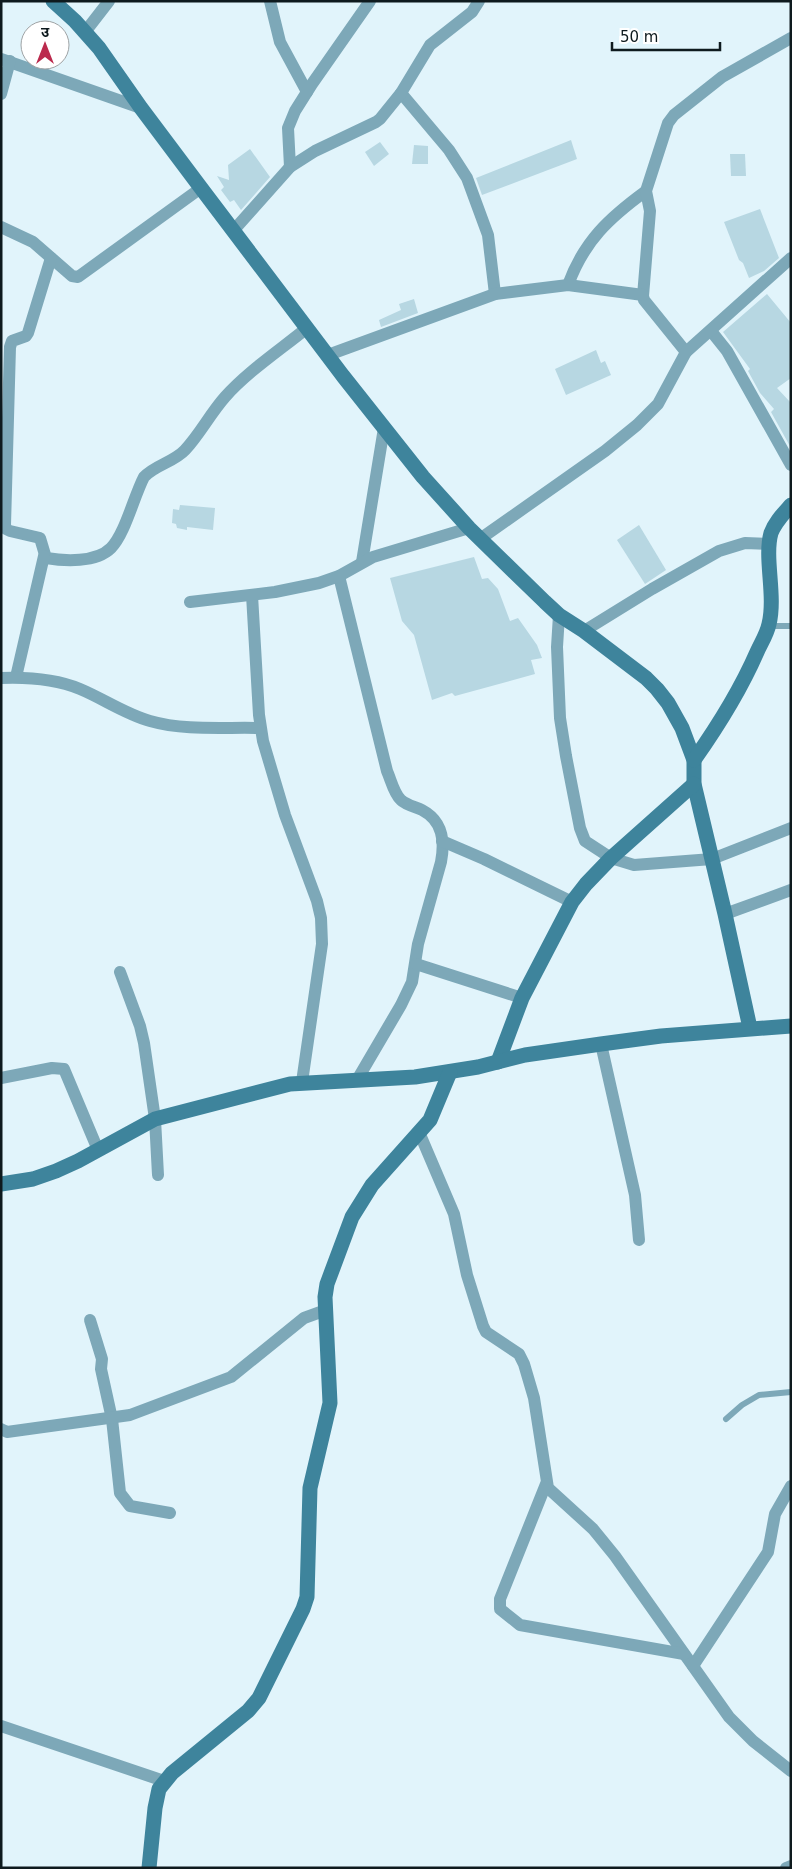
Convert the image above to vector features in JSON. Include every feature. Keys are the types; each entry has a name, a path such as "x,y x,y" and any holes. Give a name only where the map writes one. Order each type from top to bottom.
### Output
{"street":[{"path":"53,1 85,32 114,68 141,108 233,231 423,477 469,528 559,615 584,631 646,678 657,689 676,715 694,760 694,784 750,1028"},
{"path":"85,32 109,1"},
{"path":"270,1 280,42 307,92"},
{"path":"290,167 288,128 295,111 370,1"},
{"path":"233,231 290,167 310,154 376,122 401,93 430,45 472,12 480,1"},
{"path":"686,352 644,300 643,295 650,211 646,191 668,123 674,115 722,77 791,38"},
{"path":"1,94 5,60 141,108"},
{"path":"401,93 449,150 467,178 488,235 494,294"},
{"path":"1,228 33,242 72,276 78,277 201,188"},
{"path":"568,285 580,257 595,235 614,216 646,191"},
{"path":"16,677 44,556 42,541 38,536 10,531 4,528 10,347 12,341 26,336 28,333 51,258"},
{"path":"480,539 605,451 637,425 658,404 686,352 791,258"},
{"path":"328,355 494,294 568,285 643,295"},
{"path":"44,556 61,560 90,558 110,549 125,522 144,477 185,450 218,405 233,389 307,328"},
{"path":"711,331 727,351 791,465"},
{"path":"362,562 384,428"},
{"path":"694,760 721,721 740,688 769,626 772,602 769,544 771,533 777,521 791,505"},
{"path":"190,602 252,595 320,583 339,576 373,557 469,528"},
{"path":"584,631 718,550 745,543 769,544"},
{"path":"339,576 387,771 400,800 424,811 435,819 440,828 442,841 441,862 418,944 412,982 401,1006 357,1080"},
{"path":"252,595 260,728 284,815 322,918 320,954 302,1082"},
{"path":"559,615 557,663 560,718 580,828 585,841 611,858 634,865 712,859 791,828"},
{"path":"1,678 36,679 67,685 80,689 136,717 170,726 260,728"},
{"path":"498,1062 522,998 572,902 611,858 694,784"},
{"path":"442,841 484,859 572,902"},
{"path":"725,914 791,890"},
{"path":"416,964 522,998"},
{"path":"120,972 142,1034 155,1119 158,1175"},
{"path":"1,1184 33,1179 78,1161 155,1119 302,1082 414,1077 601,1044 750,1028 790,1027"},
{"path":"601,1044 635,1195 639,1240"},
{"path":"1,1078 52,1068 64,1069 98,1150"},
{"path":"149,1868 155,1808 159,1789 164,1781 248,1711 259,1698 306,1603 310,1533 310,1488 330,1403 325,1297 327,1284 352,1217 372,1185 433,1114 450,1072"},
{"path":"419,1132 454,1214 467,1275 482,1326 486,1332 519,1354 524,1364 534,1398 546,1484 551,1491 593,1529 615,1556 684,1654 741,1730 791,1771"},
{"path":"3,1434 130,1415 231,1377 304,1318 326,1310"},
{"path":"90,1320 102,1359 100,1369 112,1419 120,1493 130,1506 170,1513"},
{"path":"546,1484 500,1599 500,1610 520,1624 684,1654"},
{"path":"693,1666 768,1552 775,1514 791,1486"},
{"path":"1,1726 164,1781"},
{"path":"786,1868 791,1866"}],"lane":[{"path":"769,626 791,626"},
{"path":"726,1419 742,1405 759,1395 791,1392"}],"building":[{"path":"571,140 577,159 482,195 476,178"},
{"path":"380,142 389,154 374,166 365,152"},
{"path":"414,145 428,146 428,164 412,164"},
{"path":"250,149 270,177 241,210 234,200 230,202 221,190 224,187 217,176 229,180 228,165"},
{"path":"730,154 745,154 746,176 731,176"},
{"path":"760,209 779,258 764,271 749,278 743,263 739,260 724,222"},
{"path":"767,294 791,323 791,378 777,388 791,403 791,448 771,412 774,409 760,393 748,371 750,369 723,332"},
{"path":"414,299 418,313 381,327 379,320 401,310 399,304"},
{"path":"596,350 601,363 605,361 611,375 566,395 555,369"},
{"path":"180,505 215,508 213,530 187,527 187,530 177,528 176,524 172,523 173,509 179,510"},
{"path":"639,525 666,570 645,584 617,540"},
{"path":"474,557 482,579 488,578 498,589 510,621 518,618 537,645 542,658 531,660 535,674 455,696 452,693 432,700 414,635 402,621 390,578"}]}
